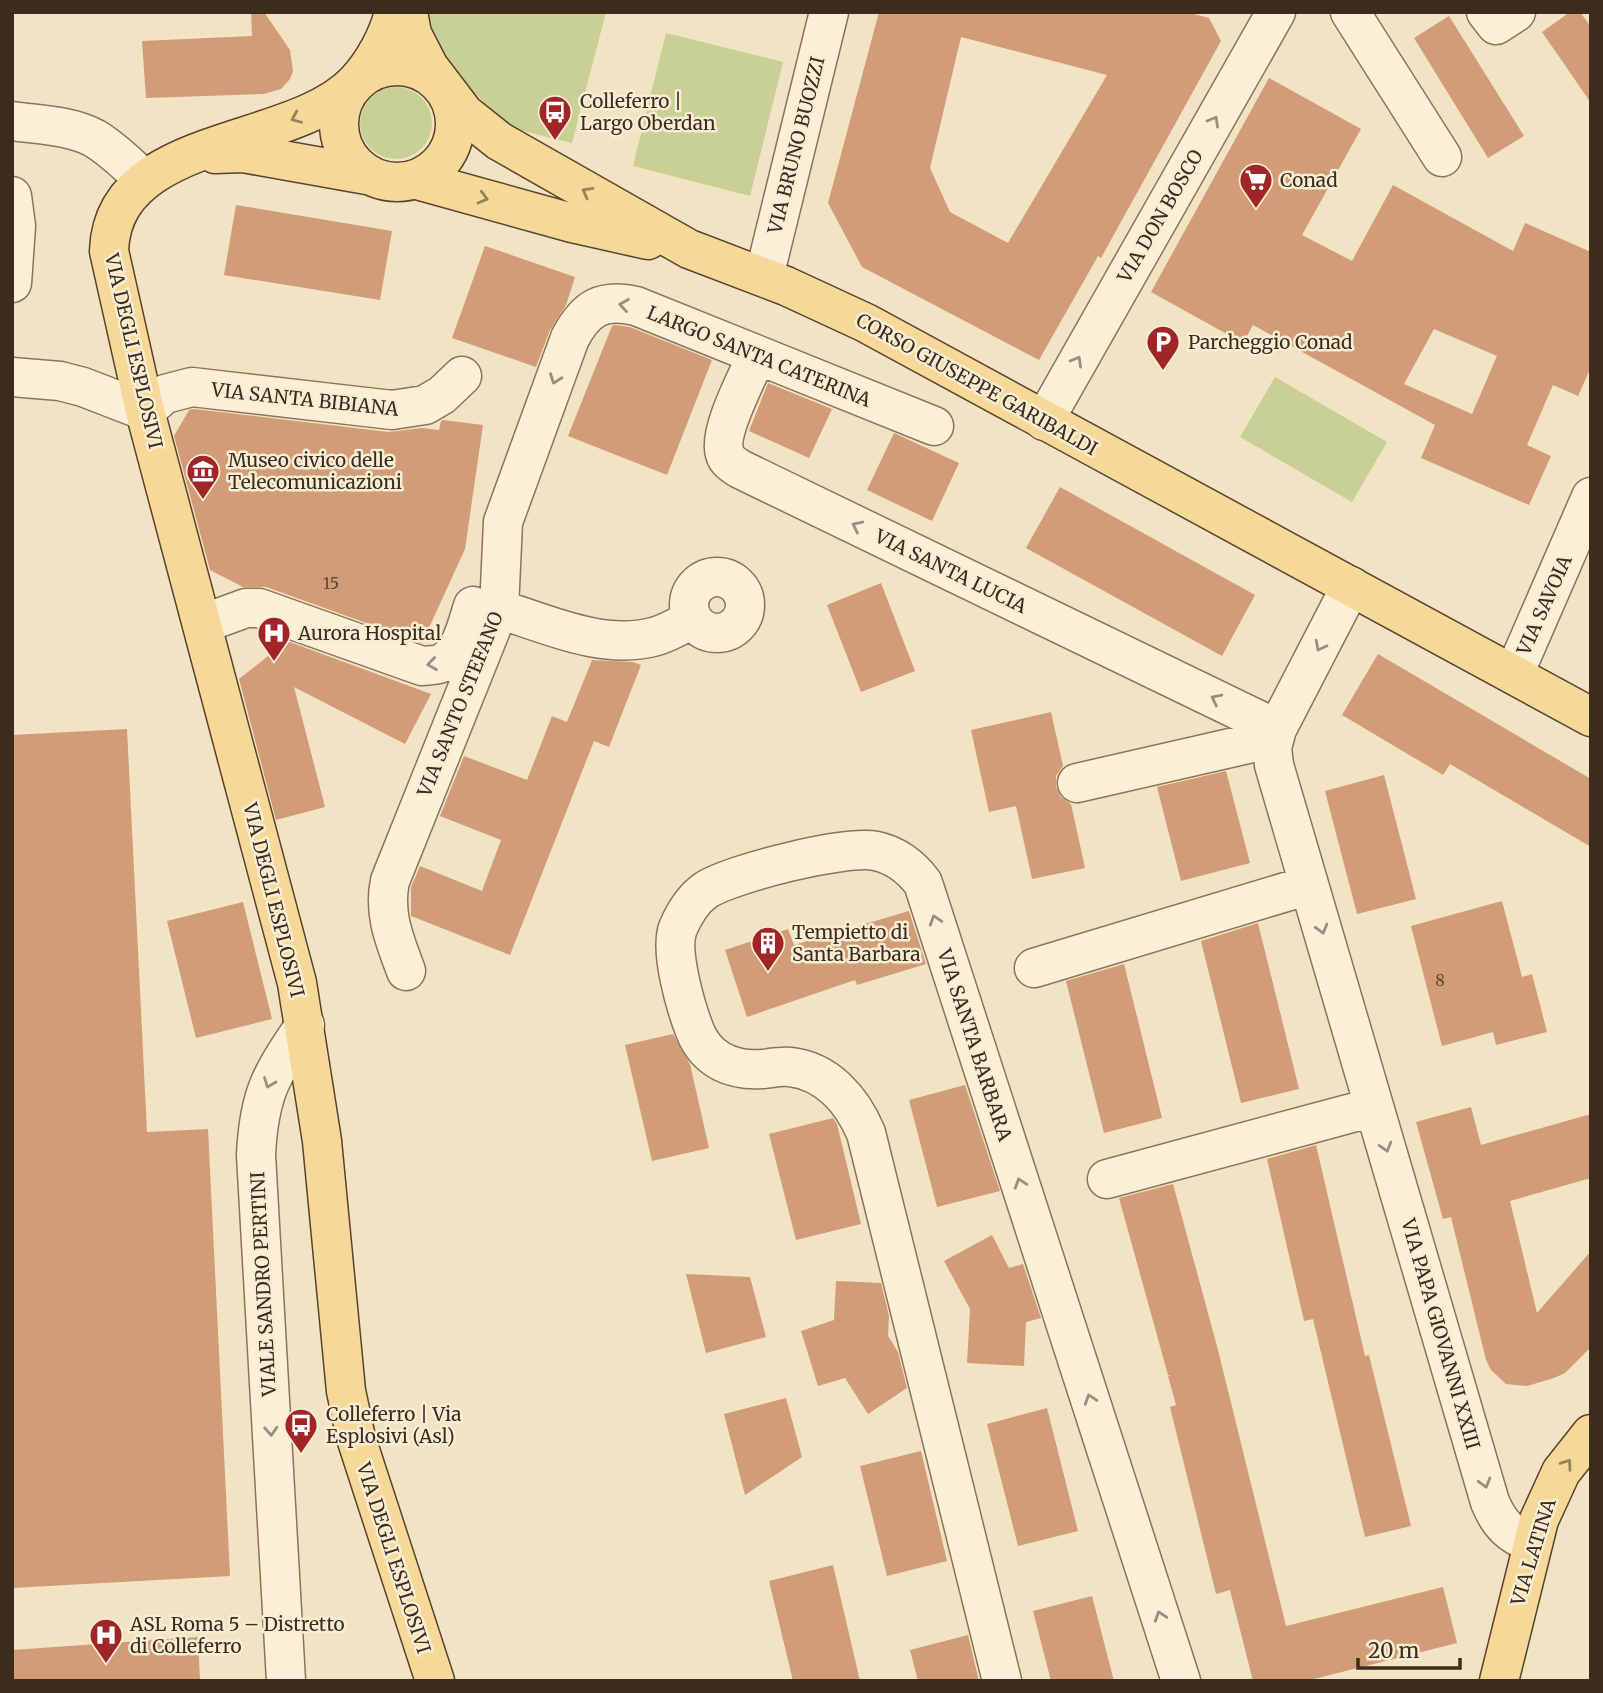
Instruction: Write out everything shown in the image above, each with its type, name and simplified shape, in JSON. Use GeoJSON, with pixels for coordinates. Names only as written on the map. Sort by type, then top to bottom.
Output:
{"type":"FeatureCollection","features":[{"type":"Feature","properties":{"kind":"main road"},"geometry":{"type":"LineString","coordinates":[[394,12],[380,46],[344,98],[339,115],[339,132],[349,156],[367,175],[392,182],[417,180],[572,223],[689,249]]}},
{"type":"Feature","properties":{"kind":"main road","name":"CORSO GIUSEPPE GARIBALDI"},"geometry":{"type":"LineString","coordinates":[[408,12],[412,34],[420,53],[446,91],[476,125],[499,141],[689,249],[764,277],[866,323],[1591,718]]}},
{"type":"Feature","properties":{"kind":"main road"},"geometry":{"type":"LineString","coordinates":[[355,83],[369,72],[385,66],[402,65],[419,69],[434,78],[446,91],[455,110],[453,142],[443,161],[417,180]]}},
{"type":"Feature","properties":{"kind":"main road","name":"VIA DEGLI ESPLOSIVI"},"geometry":{"type":"LineString","coordinates":[[355,83],[330,101],[299,117],[188,155],[145,180],[117,216],[110,237],[109,251],[145,411],[292,960],[326,1177],[348,1403],[369,1483],[435,1681]]}},
{"type":"Feature","properties":{"kind":"main road","name":"VIA DEGLI ESPLOSIVI"},"geometry":{"type":"LineString","coordinates":[[188,155],[243,153],[367,175]]}},
{"type":"Feature","properties":{"kind":"main road","name":"VIA LATINA"},"geometry":{"type":"LineString","coordinates":[[1499,1681],[1532,1543],[1556,1481],[1591,1434]]}},
{"type":"Feature","properties":{"kind":"street","name":"VIA BRUNO BUOZZI"},"geometry":{"type":"LineString","coordinates":[[764,277],[829,12]]}},
{"type":"Feature","properties":{"kind":"street","name":"VIA DON BOSCO"},"geometry":{"type":"LineString","coordinates":[[1044,421],[1276,12]]}},
{"type":"Feature","properties":{"kind":"street"},"geometry":{"type":"LineString","coordinates":[[1350,12],[1442,157]]}},
{"type":"Feature","properties":{"kind":"street"},"geometry":{"type":"LineString","coordinates":[[1486,12],[1496,24],[1516,12]]}},
{"type":"Feature","properties":{"kind":"street"},"geometry":{"type":"LineString","coordinates":[[12,121],[59,127],[93,138],[120,157],[145,180]]}},
{"type":"Feature","properties":{"kind":"street"},"geometry":{"type":"LineString","coordinates":[[12,196],[16,226],[12,283]]}},
{"type":"Feature","properties":{"kind":"street","name":"LARGO SANTA CATERINA"},"geometry":{"type":"LineString","coordinates":[[583,317],[601,305],[621,303],[934,426]]}},
{"type":"Feature","properties":{"kind":"street","name":"VIA SANTO STEFANO"},"geometry":{"type":"LineString","coordinates":[[406,971],[390,927],[387,904],[390,881],[499,609],[503,522],[570,338],[583,317]]}},
{"type":"Feature","properties":{"kind":"street","name":"VIA SANTA LUCIA"},"geometry":{"type":"LineString","coordinates":[[757,355],[727,430],[724,445],[725,455],[730,463],[1276,734]]}},
{"type":"Feature","properties":{"kind":"street","name":"VIA SANTA BIBIANA"},"geometry":{"type":"LineString","coordinates":[[145,411],[165,394],[192,387],[370,409],[406,409],[425,405],[462,376]]}},
{"type":"Feature","properties":{"kind":"street"},"geometry":{"type":"LineString","coordinates":[[12,377],[60,381],[145,411]]}},
{"type":"Feature","properties":{"kind":"street","name":"VIA SAVOIA"},"geometry":{"type":"LineString","coordinates":[[1514,674],[1591,497]]}},
{"type":"Feature","properties":{"kind":"street"},"geometry":{"type":"LineString","coordinates":[[202,624],[246,608],[259,608],[422,666],[444,662],[463,636],[503,522]]}},
{"type":"Feature","properties":{"kind":"street"},"geometry":{"type":"LineString","coordinates":[[1077,783],[1276,734],[1351,586]]}},
{"type":"Feature","properties":{"kind":"street"},"geometry":{"type":"LineString","coordinates":[[499,609],[582,635],[630,640],[656,637],[692,619]]}},
{"type":"Feature","properties":{"kind":"street","name":"VIA PAPA GIOVANNI XXIII"},"geometry":{"type":"LineString","coordinates":[[1276,734],[1272,748],[1274,765],[1494,1511],[1502,1526],[1532,1543]]}},
{"type":"Feature","properties":{"kind":"street","name":"VIA SANTA BARBARA"},"geometry":{"type":"LineString","coordinates":[[1002,1681],[866,1133],[860,1119],[842,1093],[810,1072],[786,1066],[738,1069],[718,1061],[695,1032],[675,959],[677,930],[692,904],[706,890],[743,876],[840,850],[874,851],[904,863],[923,883],[1181,1681]]}},
{"type":"Feature","properties":{"kind":"street"},"geometry":{"type":"LineString","coordinates":[[1034,968],[1309,886]]}},
{"type":"Feature","properties":{"kind":"street","name":"VIALE SANDRO PERTINI"},"geometry":{"type":"LineString","coordinates":[[286,1681],[256,1155],[260,1109],[268,1082],[304,1025]]}},
{"type":"Feature","properties":{"kind":"street"},"geometry":{"type":"LineString","coordinates":[[1107,1179],[1374,1107]]}},
{"type":"Feature","properties":{"kind":"green space"},"geometry":{"type":"Polygon","coordinates":[[[428,12],[606,12],[572,143],[511,128],[469,88],[435,44],[428,12]]]}},
{"type":"Feature","properties":{"kind":"green space"},"geometry":{"type":"Polygon","coordinates":[[[666,33],[783,62],[750,196],[633,166],[666,33]]]}},
{"type":"Feature","properties":{"kind":"green space"},"geometry":{"type":"Polygon","coordinates":[[[403,87],[422,97],[430,109],[430,137],[422,149],[410,157],[389,159],[370,149],[362,137],[360,116],[370,97],[382,89],[403,87]]]}},
{"type":"Feature","properties":{"kind":"green space"},"geometry":{"type":"Polygon","coordinates":[[[1275,377],[1387,442],[1352,502],[1240,437],[1275,377]]]}},
{"type":"Feature","properties":{"kind":"building"},"geometry":{"type":"Polygon","coordinates":[[[251,12],[264,12],[290,50],[293,71],[281,89],[264,94],[146,98],[142,41],[252,36],[251,12]]]}},
{"type":"Feature","properties":{"kind":"building"},"geometry":{"type":"Polygon","coordinates":[[[879,12],[1186,12],[1209,18],[1221,41],[1101,258],[1098,256],[1039,360],[862,267],[828,203],[879,12]],[[961,37],[930,168],[950,212],[1008,243],[1107,75],[961,37]]]}},
{"type":"Feature","properties":{"kind":"building"},"geometry":{"type":"Polygon","coordinates":[[[1570,12],[1580,12],[1591,27],[1591,103],[1542,32],[1570,12]]]}},
{"type":"Feature","properties":{"kind":"building"},"geometry":{"type":"Polygon","coordinates":[[[1449,16],[1524,136],[1488,158],[1414,38],[1449,16]]]}},
{"type":"Feature","properties":{"kind":"building"},"geometry":{"type":"Polygon","coordinates":[[[1269,78],[1361,129],[1302,235],[1352,261],[1393,185],[1513,251],[1525,223],[1591,252],[1591,367],[1578,396],[1553,385],[1527,445],[1551,456],[1529,505],[1421,458],[1435,425],[1253,325],[1243,343],[1151,292],[1269,78]],[[1434,329],[1404,384],[1472,414],[1497,356],[1434,329]]]}},
{"type":"Feature","properties":{"kind":"building"},"geometry":{"type":"Polygon","coordinates":[[[236,205],[392,231],[380,300],[224,275],[236,205]]]}},
{"type":"Feature","properties":{"kind":"building"},"geometry":{"type":"Polygon","coordinates":[[[485,246],[575,277],[566,305],[550,330],[536,367],[452,338],[485,246]]]}},
{"type":"Feature","properties":{"kind":"building"},"geometry":{"type":"Polygon","coordinates":[[[612,326],[630,327],[712,360],[667,475],[568,436],[612,326]]]}},
{"type":"Feature","properties":{"kind":"building"},"geometry":{"type":"Polygon","coordinates":[[[768,383],[832,409],[809,458],[749,431],[768,383]]]}},
{"type":"Feature","properties":{"kind":"building"},"geometry":{"type":"Polygon","coordinates":[[[189,410],[389,432],[422,428],[439,430],[443,420],[483,425],[465,549],[422,643],[266,587],[243,587],[210,570],[174,436],[189,410]]]}},
{"type":"Feature","properties":{"kind":"building"},"geometry":{"type":"Polygon","coordinates":[[[894,433],[959,463],[932,521],[867,490],[894,433]]]}},
{"type":"Feature","properties":{"kind":"building"},"geometry":{"type":"Polygon","coordinates":[[[1060,487],[1255,595],[1222,656],[1026,548],[1060,487]]]}},
{"type":"Feature","properties":{"kind":"building"},"geometry":{"type":"Polygon","coordinates":[[[881,583],[915,671],[861,692],[827,605],[881,583]]]}},
{"type":"Feature","properties":{"kind":"building"},"geometry":{"type":"Polygon","coordinates":[[[287,641],[431,694],[405,744],[294,687],[325,807],[276,820],[239,679],[287,641]]]}},
{"type":"Feature","properties":{"kind":"building"},"geometry":{"type":"Polygon","coordinates":[[[1378,654],[1591,779],[1591,847],[1450,764],[1443,775],[1342,715],[1378,654]]]}},
{"type":"Feature","properties":{"kind":"building"},"geometry":{"type":"Polygon","coordinates":[[[592,660],[633,662],[641,665],[609,747],[594,741],[510,955],[411,916],[411,887],[420,866],[482,891],[501,840],[440,816],[464,756],[527,780],[552,716],[567,722],[592,660]]]}},
{"type":"Feature","properties":{"kind":"building"},"geometry":{"type":"Polygon","coordinates":[[[1051,712],[1063,766],[1056,776],[1056,787],[1061,797],[1071,804],[1085,868],[1032,879],[1016,806],[989,812],[971,730],[1051,712]]]}},
{"type":"Feature","properties":{"kind":"building"},"geometry":{"type":"Polygon","coordinates":[[[127,729],[147,1132],[208,1129],[230,1576],[12,1588],[12,735],[127,729]]]}},
{"type":"Feature","properties":{"kind":"building"},"geometry":{"type":"Polygon","coordinates":[[[1226,771],[1250,863],[1181,881],[1157,787],[1226,771]]]}},
{"type":"Feature","properties":{"kind":"building"},"geometry":{"type":"Polygon","coordinates":[[[1384,775],[1416,899],[1357,914],[1325,791],[1384,775]]]}},
{"type":"Feature","properties":{"kind":"building"},"geometry":{"type":"Polygon","coordinates":[[[1502,901],[1522,977],[1532,974],[1547,1032],[1496,1045],[1493,1032],[1442,1046],[1411,926],[1502,901]]]}},
{"type":"Feature","properties":{"kind":"building"},"geometry":{"type":"Polygon","coordinates":[[[243,902],[272,1019],[196,1038],[167,921],[243,902]]]}},
{"type":"Feature","properties":{"kind":"building"},"geometry":{"type":"Polygon","coordinates":[[[909,911],[926,964],[857,985],[855,980],[747,1017],[725,950],[788,929],[794,945],[909,911]]]}},
{"type":"Feature","properties":{"kind":"building"},"geometry":{"type":"Polygon","coordinates":[[[1258,923],[1299,1089],[1241,1103],[1201,941],[1258,923]]]}},
{"type":"Feature","properties":{"kind":"building"},"geometry":{"type":"Polygon","coordinates":[[[1124,964],[1162,1118],[1104,1133],[1066,981],[1124,964]]]}},
{"type":"Feature","properties":{"kind":"building"},"geometry":{"type":"Polygon","coordinates":[[[673,1034],[690,1064],[709,1148],[652,1161],[625,1045],[673,1034]]]}},
{"type":"Feature","properties":{"kind":"building"},"geometry":{"type":"Polygon","coordinates":[[[965,1085],[1000,1191],[937,1207],[909,1100],[965,1085]]]}},
{"type":"Feature","properties":{"kind":"building"},"geometry":{"type":"Polygon","coordinates":[[[1471,1107],[1481,1145],[1591,1114],[1591,1178],[1510,1201],[1537,1313],[1591,1251],[1591,1347],[1565,1373],[1527,1386],[1506,1384],[1491,1370],[1486,1360],[1451,1217],[1443,1219],[1416,1122],[1471,1107]]]}},
{"type":"Feature","properties":{"kind":"building"},"geometry":{"type":"Polygon","coordinates":[[[833,1118],[837,1124],[861,1224],[796,1240],[769,1134],[833,1118]]]}},
{"type":"Feature","properties":{"kind":"building"},"geometry":{"type":"Polygon","coordinates":[[[1316,1145],[1365,1356],[1369,1355],[1411,1526],[1365,1537],[1313,1319],[1304,1321],[1267,1159],[1316,1145]]]}},
{"type":"Feature","properties":{"kind":"building"},"geometry":{"type":"Polygon","coordinates":[[[1173,1184],[1218,1350],[1286,1626],[1443,1587],[1457,1643],[1306,1681],[1253,1681],[1230,1590],[1216,1594],[1170,1407],[1176,1405],[1168,1376],[1171,1375],[1168,1375],[1119,1198],[1173,1184]]]}},
{"type":"Feature","properties":{"kind":"building"},"geometry":{"type":"Polygon","coordinates":[[[992,1235],[1009,1268],[1023,1264],[1041,1318],[1026,1322],[1024,1366],[967,1363],[970,1309],[944,1261],[992,1235]]]}},
{"type":"Feature","properties":{"kind":"building"},"geometry":{"type":"Polygon","coordinates":[[[686,1274],[750,1277],[766,1337],[706,1353],[686,1274]]]}},
{"type":"Feature","properties":{"kind":"building"},"geometry":{"type":"Polygon","coordinates":[[[836,1281],[881,1283],[889,1316],[888,1336],[898,1352],[907,1388],[868,1414],[845,1378],[818,1386],[801,1331],[834,1320],[836,1281]]]}},
{"type":"Feature","properties":{"kind":"building"},"geometry":{"type":"Polygon","coordinates":[[[786,1398],[802,1457],[745,1495],[724,1414],[786,1398]]]}},
{"type":"Feature","properties":{"kind":"building"},"geometry":{"type":"Polygon","coordinates":[[[1047,1408],[1078,1531],[1018,1546],[987,1424],[1047,1408]]]}},
{"type":"Feature","properties":{"kind":"building"},"geometry":{"type":"Polygon","coordinates":[[[921,1451],[947,1561],[887,1576],[860,1466],[921,1451]]]}},
{"type":"Feature","properties":{"kind":"building"},"geometry":{"type":"Polygon","coordinates":[[[833,1565],[860,1681],[793,1681],[769,1581],[833,1565]]]}},
{"type":"Feature","properties":{"kind":"building"},"geometry":{"type":"Polygon","coordinates":[[[1092,1596],[1114,1681],[1051,1681],[1033,1611],[1092,1596]]]}},
{"type":"Feature","properties":{"kind":"building"},"geometry":{"type":"Polygon","coordinates":[[[968,1635],[979,1681],[918,1681],[910,1650],[968,1635]]]}},
{"type":"Feature","properties":{"kind":"building","name":"ASL Roma 5 – Distretto di Colleferro"},"geometry":{"type":"Polygon","coordinates":[[[198,1637],[200,1681],[12,1681],[12,1650],[198,1637]]]}},
{"type":"Feature","properties":{"kind":"place","name":"Colleferro | Largo Oberdan"},"geometry":{"type":"Point","coordinates":[555,142]}},
{"type":"Feature","properties":{"kind":"place","name":"Conad"},"geometry":{"type":"Point","coordinates":[1256,210]}},
{"type":"Feature","properties":{"kind":"place","name":"Parcheggio Conad"},"geometry":{"type":"Point","coordinates":[1163,372]}},
{"type":"Feature","properties":{"kind":"place","name":"Museo civico delle Telecomunicazioni"},"geometry":{"type":"Point","coordinates":[203,501]}},
{"type":"Feature","properties":{"kind":"place","name":"Aurora Hospital"},"geometry":{"type":"Point","coordinates":[274,663]}},
{"type":"Feature","properties":{"kind":"place","name":"Tempietto di Santa Barbara"},"geometry":{"type":"Point","coordinates":[768,973]}},
{"type":"Feature","properties":{"kind":"place","name":"Colleferro | Via Esplosivi (Asl)"},"geometry":{"type":"Point","coordinates":[301,1455]}},
{"type":"Feature","properties":{"kind":"place","name":"ASL Roma 5 – Distretto di Colleferro"},"geometry":{"type":"Point","coordinates":[106,1665]}}]}
